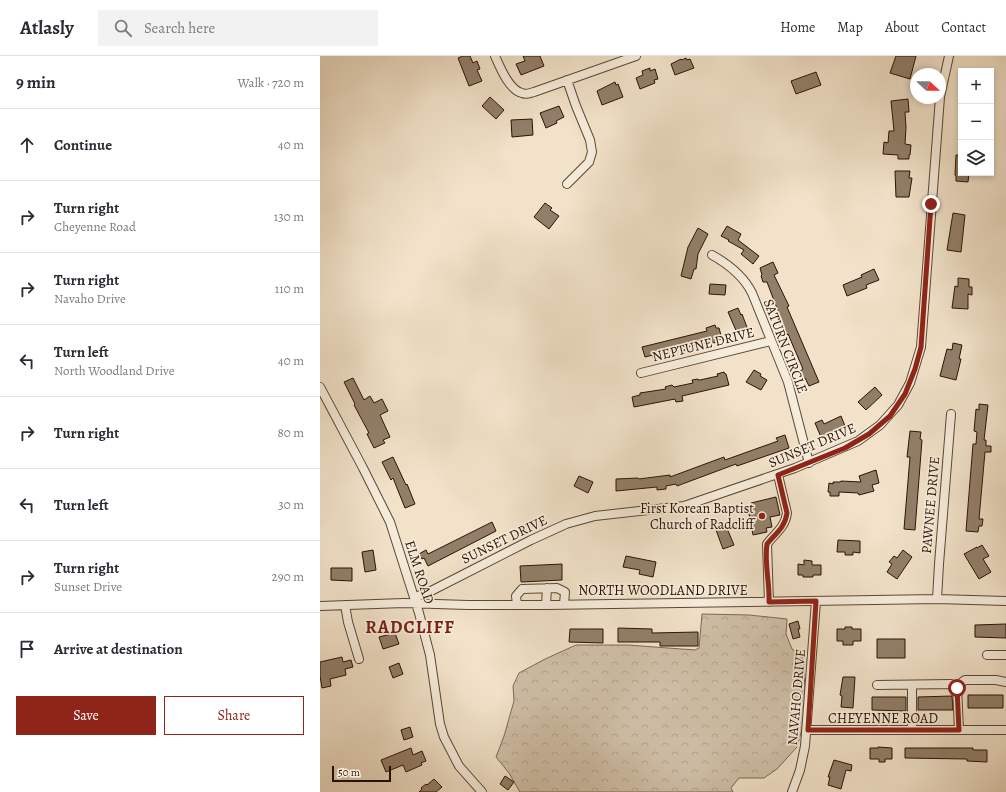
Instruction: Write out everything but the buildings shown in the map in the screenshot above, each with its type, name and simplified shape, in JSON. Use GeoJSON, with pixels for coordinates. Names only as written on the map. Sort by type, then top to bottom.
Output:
{"type":"FeatureCollection","features":[{"type":"Feature","properties":{"kind":"street"},"geometry":{"type":"LineString","coordinates":[[495,56],[509,82],[516,90],[523,94],[534,92],[636,56]]}},
{"type":"Feature","properties":{"kind":"street","name":"SUNSET DRIVE"},"geometry":{"type":"LineString","coordinates":[[416,600],[531,540],[566,524],[595,516],[684,506],[778,475],[809,463],[858,441],[880,426],[898,405],[905,394],[915,369],[921,347],[940,97],[948,56]]}},
{"type":"Feature","properties":{"kind":"street"},"geometry":{"type":"LineString","coordinates":[[567,184],[589,162],[592,152],[590,140],[581,120],[568,80]]}},
{"type":"Feature","properties":{"kind":"street","name":"SATURN CIRCLE"},"geometry":{"type":"LineString","coordinates":[[712,255],[735,272],[749,287],[788,382],[809,463]]}},
{"type":"Feature","properties":{"kind":"street","name":"NEPTUNE DRIVE"},"geometry":{"type":"LineString","coordinates":[[641,373],[771,341]]}},
{"type":"Feature","properties":{"kind":"street","name":"ELM ROAD"},"geometry":{"type":"LineString","coordinates":[[320,387],[390,522],[416,600],[430,655],[440,724],[444,737],[459,766],[482,792]]}},
{"type":"Feature","properties":{"kind":"street","name":"PAWNEE DRIVE"},"geometry":{"type":"LineString","coordinates":[[937,599],[950,414]]}},
{"type":"Feature","properties":{"kind":"street"},"geometry":{"type":"LineString","coordinates":[[769,602],[767,544],[781,529],[787,513],[778,475]]}},
{"type":"Feature","properties":{"kind":"street"},"geometry":{"type":"LineString","coordinates":[[546,605],[547,588]]}},
{"type":"Feature","properties":{"kind":"street"},"geometry":{"type":"LineString","coordinates":[[517,604],[516,596],[522,589],[557,588],[564,592],[564,604]]}},
{"type":"Feature","properties":{"kind":"street","name":"NORTH WOODLAND DRIVE"},"geometry":{"type":"LineString","coordinates":[[320,606],[404,603],[416,600],[546,605],[937,599],[1006,601]]}},
{"type":"Feature","properties":{"kind":"street","name":"NAVAHO DRIVE"},"geometry":{"type":"LineString","coordinates":[[792,792],[803,758],[808,730],[816,601]]}},
{"type":"Feature","properties":{"kind":"street"},"geometry":{"type":"LineString","coordinates":[[345,605],[348,622],[359,659]]}},
{"type":"Feature","properties":{"kind":"street"},"geometry":{"type":"LineString","coordinates":[[987,655],[1006,655]]}},
{"type":"Feature","properties":{"kind":"street"},"geometry":{"type":"LineString","coordinates":[[956,687],[965,680],[996,680],[1006,682]]}},
{"type":"Feature","properties":{"kind":"street"},"geometry":{"type":"LineString","coordinates":[[877,685],[951,684],[956,687]]}},
{"type":"Feature","properties":{"kind":"street"},"geometry":{"type":"LineString","coordinates":[[912,685],[912,730]]}},
{"type":"Feature","properties":{"kind":"street"},"geometry":{"type":"LineString","coordinates":[[956,687],[959,730]]}},
{"type":"Feature","properties":{"kind":"street","name":"CHEYENNE ROAD"},"geometry":{"type":"LineString","coordinates":[[808,730],[1006,730]]}},
{"type":"Feature","properties":{"kind":"green space"},"geometry":{"type":"Polygon","coordinates":[[[702,614],[749,615],[787,619],[786,634],[792,649],[802,656],[804,665],[805,693],[803,726],[797,747],[777,769],[764,778],[739,778],[731,788],[733,792],[520,792],[509,773],[496,757],[514,701],[513,686],[519,673],[576,645],[628,645],[695,650],[699,648],[702,614]]]}},
{"type":"Feature","properties":{"kind":"place","name":"First Korean Baptist Church of Radcliff"},"geometry":{"type":"Point","coordinates":[762,516]}},
{"type":"Feature","properties":{"kind":"district","name":"RADCLIFF"},"geometry":{"type":"Point","coordinates":[410,627]}},
{"type":"Feature","properties":{"kind":"route"},"geometry":{"type":"LineString","coordinates":[[931,204],[921,347],[910,383],[905,394],[890,416],[869,434],[845,448],[778,475],[787,513],[781,529],[767,544],[767,576],[769,602],[816,601],[808,730],[959,730],[957,688]]}}]}
